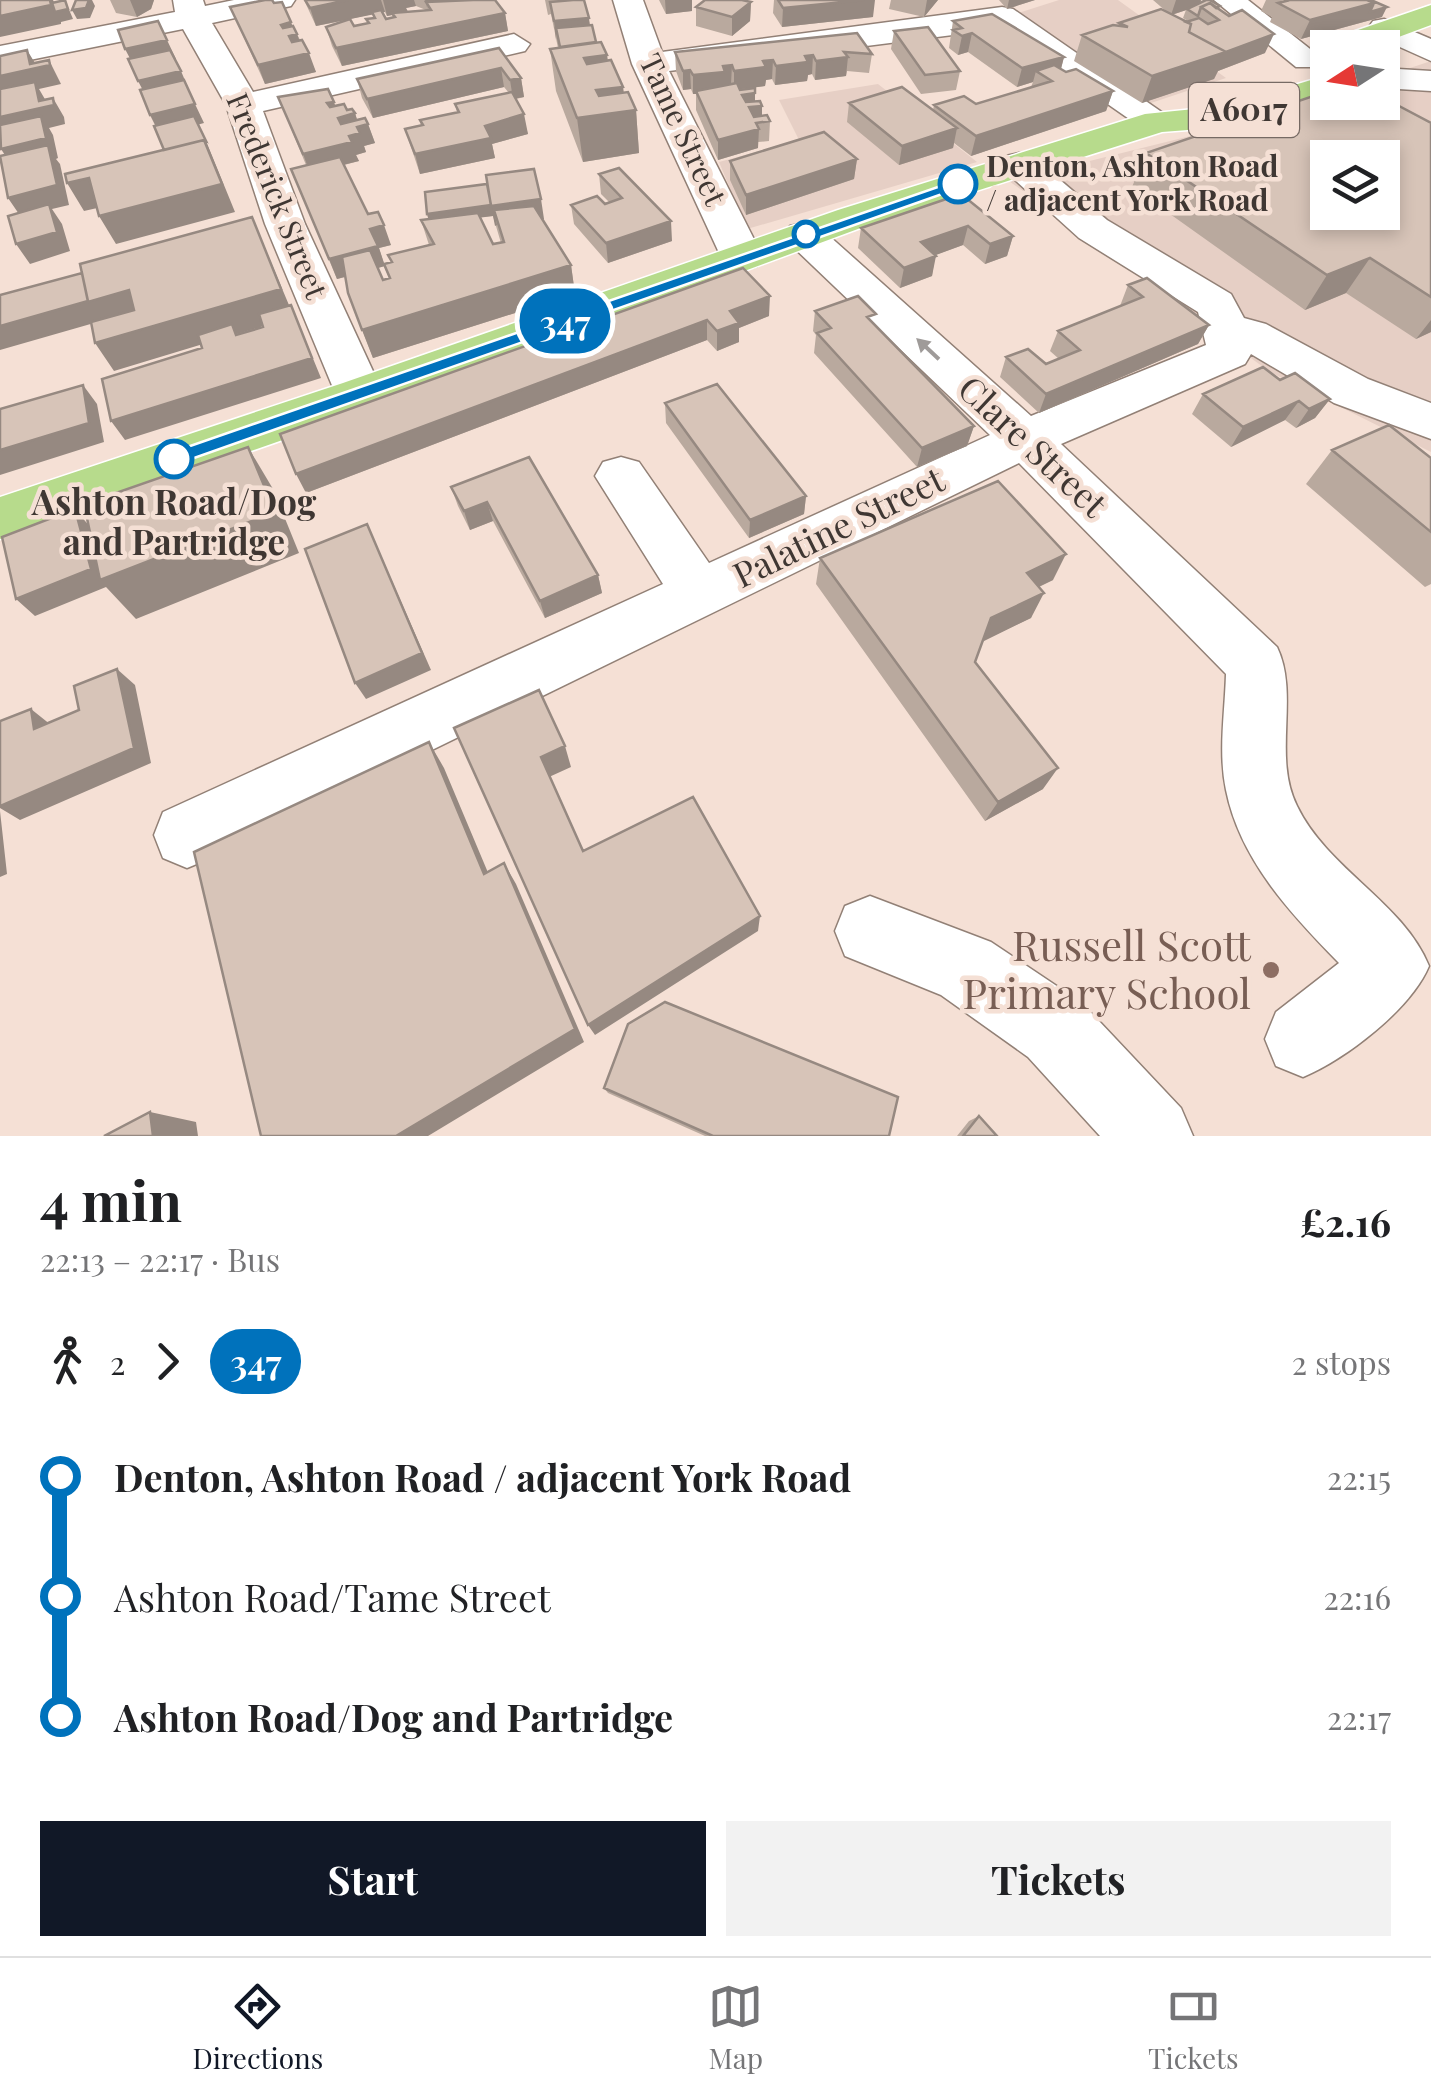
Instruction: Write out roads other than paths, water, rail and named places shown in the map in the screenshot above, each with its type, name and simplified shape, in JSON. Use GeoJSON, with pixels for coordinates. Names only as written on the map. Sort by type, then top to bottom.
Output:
{"type":"FeatureCollection","features":[{"type":"Feature","properties":{"kind":"highway"},"geometry":{"type":"LineString","coordinates":[[1400,62],[1431,52]]}},
{"type":"Feature","properties":{"kind":"highway","name":"A6017"},"geometry":{"type":"LineString","coordinates":[[0,518],[360,395],[804,235],[1020,164],[1158,122],[1228,116],[1310,70]]}},
{"type":"Feature","properties":{"kind":"street"},"geometry":{"type":"LineString","coordinates":[[0,56],[190,8],[280,0]]}},
{"type":"Feature","properties":{"kind":"street","name":"Tame Street"},"geometry":{"type":"LineString","coordinates":[[628,0],[648,64],[742,257]]}},
{"type":"Feature","properties":{"kind":"street"},"geometry":{"type":"LineString","coordinates":[[1228,0],[1310,52]]}},
{"type":"Feature","properties":{"kind":"street","name":"Frederick Street"},"geometry":{"type":"LineString","coordinates":[[190,8],[243,105],[266,229],[360,395]]}},
{"type":"Feature","properties":{"kind":"street"},"geometry":{"type":"LineString","coordinates":[[648,64],[995,10],[1158,122]]}},
{"type":"Feature","properties":{"kind":"street"},"geometry":{"type":"LineString","coordinates":[[1414,24],[1431,52]]}},
{"type":"Feature","properties":{"kind":"street"},"geometry":{"type":"LineString","coordinates":[[243,105],[514,44]]}},
{"type":"Feature","properties":{"kind":"street"},"geometry":{"type":"LineString","coordinates":[[1400,79],[1431,81]]}},
{"type":"Feature","properties":{"kind":"street"},"geometry":{"type":"LineString","coordinates":[[1020,164],[1093,229],[1216,304],[1228,329],[1250,334],[1351,392],[1431,422]]}},
{"type":"Feature","properties":{"kind":"street","name":"Clare Street"},"geometry":{"type":"LineString","coordinates":[[804,235],[1025,439],[1256,665],[1258,792],[1276,834],[1317,888],[1393,966],[1303,1038]]}},
{"type":"Feature","properties":{"kind":"street","name":"Palatine Street"},"geometry":{"type":"LineString","coordinates":[[187,835],[1025,439],[1228,353],[1228,329]]}},
{"type":"Feature","properties":{"kind":"street"},"geometry":{"type":"LineString","coordinates":[[621,476],[700,594]]}},
{"type":"Feature","properties":{"kind":"street"},"geometry":{"type":"LineString","coordinates":[[870,930],[964,968],[1055,1030],[1153,1136]]}},
{"type":"Feature","properties":{"kind":"place","name":"Denton, Ashton Road / adjacent York Road"},"geometry":{"type":"Point","coordinates":[958,184]}},
{"type":"Feature","properties":{"kind":"place","name":"Ashton Road/Dog and Partridge"},"geometry":{"type":"Point","coordinates":[174,459]}},
{"type":"Feature","properties":{"kind":"place","name":"Russell Scott Primary School"},"geometry":{"type":"Point","coordinates":[1271,970]}}]}
